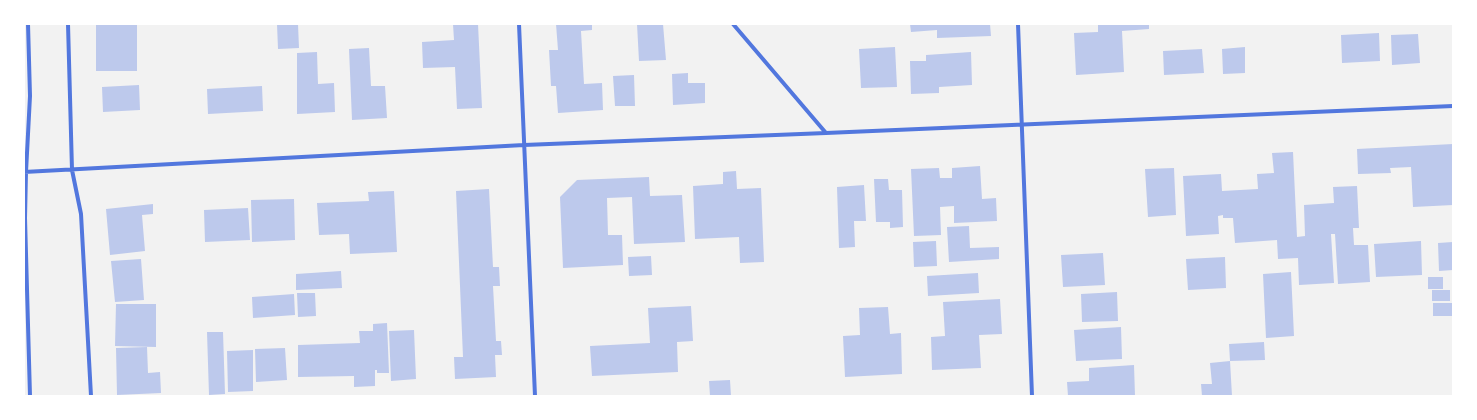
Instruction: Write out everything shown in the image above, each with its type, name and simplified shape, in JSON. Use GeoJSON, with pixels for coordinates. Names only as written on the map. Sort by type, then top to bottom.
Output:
{"type":"FeatureCollection","features":[{"type":"Feature","properties":{"kind":"street"},"geometry":{"type":"LineString","coordinates":[[28,24],[30,96],[25,172],[30,396]]}},
{"type":"Feature","properties":{"kind":"street"},"geometry":{"type":"LineString","coordinates":[[68,24],[72,170],[81,214],[91,396]]}},
{"type":"Feature","properties":{"kind":"street"},"geometry":{"type":"LineString","coordinates":[[519,24],[535,396]]}},
{"type":"Feature","properties":{"kind":"street"},"geometry":{"type":"LineString","coordinates":[[733,24],[826,133]]}},
{"type":"Feature","properties":{"kind":"street"},"geometry":{"type":"LineString","coordinates":[[1018,24],[1032,396]]}},
{"type":"Feature","properties":{"kind":"street"},"geometry":{"type":"LineString","coordinates":[[25,172],[524,144],[1022,125],[1453,106]]}},
{"type":"Feature","properties":{"kind":"building"},"geometry":{"type":"Polygon","coordinates":[[[96,24],[137,24],[137,71],[96,71],[96,24]]]}},
{"type":"Feature","properties":{"kind":"building"},"geometry":{"type":"Polygon","coordinates":[[[277,24],[298,24],[299,48],[278,49],[277,24]]]}},
{"type":"Feature","properties":{"kind":"building"},"geometry":{"type":"Polygon","coordinates":[[[453,24],[478,24],[482,108],[457,109],[455,67],[423,68],[422,42],[454,40],[453,24]]]}},
{"type":"Feature","properties":{"kind":"building"},"geometry":{"type":"Polygon","coordinates":[[[556,24],[592,24],[592,30],[581,31],[584,84],[602,83],[603,110],[558,113],[556,86],[551,86],[549,50],[558,50],[556,24]]]}},
{"type":"Feature","properties":{"kind":"building"},"geometry":{"type":"Polygon","coordinates":[[[637,24],[663,24],[666,60],[639,61],[637,24]]]}},
{"type":"Feature","properties":{"kind":"building"},"geometry":{"type":"Polygon","coordinates":[[[910,24],[990,24],[991,36],[937,38],[937,30],[911,32],[910,24]]]}},
{"type":"Feature","properties":{"kind":"building"},"geometry":{"type":"Polygon","coordinates":[[[1098,24],[1149,24],[1149,29],[1122,31],[1124,72],[1076,75],[1074,33],[1098,32],[1098,24]]]}},
{"type":"Feature","properties":{"kind":"building"},"geometry":{"type":"Polygon","coordinates":[[[1379,33],[1380,61],[1342,63],[1341,35],[1379,33]]]}},
{"type":"Feature","properties":{"kind":"building"},"geometry":{"type":"Polygon","coordinates":[[[1418,34],[1420,63],[1392,65],[1391,35],[1418,34]]]}},
{"type":"Feature","properties":{"kind":"building"},"geometry":{"type":"Polygon","coordinates":[[[895,47],[897,87],[861,88],[859,49],[895,47]]]}},
{"type":"Feature","properties":{"kind":"building"},"geometry":{"type":"Polygon","coordinates":[[[1245,47],[1245,73],[1223,74],[1222,49],[1245,47]]]}},
{"type":"Feature","properties":{"kind":"building"},"geometry":{"type":"Polygon","coordinates":[[[369,48],[371,86],[385,86],[387,118],[352,120],[349,49],[369,48]]]}},
{"type":"Feature","properties":{"kind":"building"},"geometry":{"type":"Polygon","coordinates":[[[1202,49],[1204,73],[1164,75],[1163,51],[1202,49]]]}},
{"type":"Feature","properties":{"kind":"building"},"geometry":{"type":"Polygon","coordinates":[[[317,52],[318,84],[334,83],[335,112],[297,114],[297,53],[317,52]]]}},
{"type":"Feature","properties":{"kind":"building"},"geometry":{"type":"Polygon","coordinates":[[[971,52],[972,85],[939,87],[939,93],[911,94],[910,61],[926,61],[926,55],[971,52]]]}},
{"type":"Feature","properties":{"kind":"building"},"geometry":{"type":"Polygon","coordinates":[[[688,73],[688,83],[705,83],[705,103],[673,105],[672,74],[688,73]]]}},
{"type":"Feature","properties":{"kind":"building"},"geometry":{"type":"Polygon","coordinates":[[[634,75],[635,106],[615,106],[613,76],[634,75]]]}},
{"type":"Feature","properties":{"kind":"building"},"geometry":{"type":"Polygon","coordinates":[[[139,85],[140,110],[103,112],[102,87],[139,85]]]}},
{"type":"Feature","properties":{"kind":"building"},"geometry":{"type":"Polygon","coordinates":[[[262,86],[263,111],[208,114],[207,89],[262,86]]]}},
{"type":"Feature","properties":{"kind":"building"},"geometry":{"type":"Polygon","coordinates":[[[1453,144],[1453,205],[1413,207],[1411,167],[1390,168],[1391,173],[1358,174],[1357,149],[1453,144]]]}},
{"type":"Feature","properties":{"kind":"building"},"geometry":{"type":"Polygon","coordinates":[[[1293,152],[1297,237],[1305,236],[1304,205],[1334,203],[1333,187],[1357,186],[1359,228],[1353,228],[1354,245],[1368,245],[1370,282],[1338,284],[1335,234],[1331,234],[1334,283],[1299,285],[1298,258],[1278,259],[1277,240],[1235,243],[1233,218],[1223,218],[1223,215],[1218,216],[1219,234],[1186,236],[1183,176],[1221,174],[1222,191],[1258,189],[1257,174],[1274,173],[1272,153],[1293,152]]]}},
{"type":"Feature","properties":{"kind":"building"},"geometry":{"type":"Polygon","coordinates":[[[980,166],[982,199],[996,198],[997,221],[954,223],[954,206],[940,207],[941,235],[914,236],[911,169],[939,168],[940,178],[952,178],[952,168],[980,166]]]}},
{"type":"Feature","properties":{"kind":"building"},"geometry":{"type":"Polygon","coordinates":[[[1174,168],[1176,215],[1148,217],[1145,169],[1174,168]]]}},
{"type":"Feature","properties":{"kind":"building"},"geometry":{"type":"Polygon","coordinates":[[[736,171],[737,189],[761,188],[764,262],[740,263],[739,237],[695,239],[693,186],[723,184],[723,172],[736,171]]]}},
{"type":"Feature","properties":{"kind":"building"},"geometry":{"type":"Polygon","coordinates":[[[649,177],[650,196],[682,195],[685,242],[634,244],[632,197],[607,198],[608,235],[622,235],[623,265],[563,268],[560,197],[577,180],[649,177]]]}},
{"type":"Feature","properties":{"kind":"building"},"geometry":{"type":"Polygon","coordinates":[[[874,179],[888,179],[889,190],[902,190],[903,227],[890,228],[890,222],[876,222],[874,179]]]}},
{"type":"Feature","properties":{"kind":"building"},"geometry":{"type":"Polygon","coordinates":[[[864,185],[866,221],[854,221],[855,247],[839,248],[837,187],[864,185]]]}},
{"type":"Feature","properties":{"kind":"building"},"geometry":{"type":"Polygon","coordinates":[[[489,189],[493,267],[499,267],[500,286],[493,286],[496,341],[501,341],[502,355],[495,355],[496,377],[455,379],[454,357],[463,357],[456,191],[489,189]]]}},
{"type":"Feature","properties":{"kind":"building"},"geometry":{"type":"Polygon","coordinates":[[[394,191],[397,252],[350,254],[349,234],[319,235],[317,203],[369,201],[368,192],[394,191]]]}},
{"type":"Feature","properties":{"kind":"building"},"geometry":{"type":"Polygon","coordinates":[[[294,199],[295,240],[252,242],[251,200],[294,199]]]}},
{"type":"Feature","properties":{"kind":"building"},"geometry":{"type":"Polygon","coordinates":[[[153,204],[153,214],[142,215],[145,251],[110,255],[106,209],[153,204]]]}},
{"type":"Feature","properties":{"kind":"building"},"geometry":{"type":"Polygon","coordinates":[[[248,208],[250,240],[205,242],[204,210],[248,208]]]}},
{"type":"Feature","properties":{"kind":"building"},"geometry":{"type":"Polygon","coordinates":[[[969,226],[970,248],[999,247],[999,259],[949,262],[947,227],[969,226]]]}},
{"type":"Feature","properties":{"kind":"building"},"geometry":{"type":"Polygon","coordinates":[[[936,241],[937,266],[914,267],[913,242],[936,241]]]}},
{"type":"Feature","properties":{"kind":"building"},"geometry":{"type":"Polygon","coordinates":[[[1421,241],[1422,275],[1376,277],[1374,244],[1421,241]]]}},
{"type":"Feature","properties":{"kind":"building"},"geometry":{"type":"Polygon","coordinates":[[[1453,242],[1453,270],[1439,271],[1438,243],[1453,242]]]}},
{"type":"Feature","properties":{"kind":"building"},"geometry":{"type":"Polygon","coordinates":[[[1103,253],[1105,285],[1063,287],[1061,255],[1103,253]]]}},
{"type":"Feature","properties":{"kind":"building"},"geometry":{"type":"Polygon","coordinates":[[[651,256],[652,275],[629,276],[628,257],[651,256]]]}},
{"type":"Feature","properties":{"kind":"building"},"geometry":{"type":"Polygon","coordinates":[[[1225,257],[1226,288],[1188,290],[1186,259],[1225,257]]]}},
{"type":"Feature","properties":{"kind":"building"},"geometry":{"type":"Polygon","coordinates":[[[141,259],[144,300],[115,302],[111,261],[141,259]]]}},
{"type":"Feature","properties":{"kind":"building"},"geometry":{"type":"Polygon","coordinates":[[[341,271],[342,288],[296,290],[296,274],[341,271]]]}},
{"type":"Feature","properties":{"kind":"building"},"geometry":{"type":"Polygon","coordinates":[[[1291,272],[1294,336],[1266,338],[1263,274],[1291,272]]]}},
{"type":"Feature","properties":{"kind":"building"},"geometry":{"type":"Polygon","coordinates":[[[978,273],[979,293],[928,296],[927,276],[978,273]]]}},
{"type":"Feature","properties":{"kind":"building"},"geometry":{"type":"Polygon","coordinates":[[[1428,277],[1443,277],[1443,289],[1428,289],[1428,277]]]}},
{"type":"Feature","properties":{"kind":"building"},"geometry":{"type":"Polygon","coordinates":[[[1432,290],[1450,290],[1450,301],[1432,301],[1432,290]]]}},
{"type":"Feature","properties":{"kind":"building"},"geometry":{"type":"Polygon","coordinates":[[[1117,292],[1118,321],[1082,322],[1081,294],[1117,292]]]}},
{"type":"Feature","properties":{"kind":"building"},"geometry":{"type":"Polygon","coordinates":[[[297,293],[315,293],[316,316],[298,317],[297,293]]]}},
{"type":"Feature","properties":{"kind":"building"},"geometry":{"type":"Polygon","coordinates":[[[294,294],[295,315],[253,318],[252,297],[294,294]]]}},
{"type":"Feature","properties":{"kind":"building"},"geometry":{"type":"Polygon","coordinates":[[[1000,299],[1002,334],[979,335],[981,368],[932,370],[931,337],[945,336],[943,302],[1000,299]]]}},
{"type":"Feature","properties":{"kind":"building"},"geometry":{"type":"Polygon","coordinates":[[[1433,303],[1453,303],[1453,316],[1433,316],[1433,303]]]}},
{"type":"Feature","properties":{"kind":"building"},"geometry":{"type":"Polygon","coordinates":[[[116,304],[156,304],[156,347],[115,346],[116,304]]]}},
{"type":"Feature","properties":{"kind":"building"},"geometry":{"type":"Polygon","coordinates":[[[691,306],[693,341],[677,342],[678,372],[592,376],[590,346],[650,343],[648,308],[691,306]]]}},
{"type":"Feature","properties":{"kind":"building"},"geometry":{"type":"Polygon","coordinates":[[[888,307],[890,334],[901,333],[902,374],[845,377],[843,336],[860,335],[859,308],[888,307]]]}},
{"type":"Feature","properties":{"kind":"building"},"geometry":{"type":"Polygon","coordinates":[[[387,323],[389,373],[377,373],[377,370],[375,370],[375,386],[354,387],[354,376],[298,377],[298,345],[360,343],[359,331],[373,331],[373,324],[387,323]]]}},
{"type":"Feature","properties":{"kind":"building"},"geometry":{"type":"Polygon","coordinates":[[[1121,327],[1122,359],[1076,361],[1074,330],[1121,327]]]}},
{"type":"Feature","properties":{"kind":"building"},"geometry":{"type":"Polygon","coordinates":[[[414,330],[416,379],[391,381],[389,331],[414,330]]]}},
{"type":"Feature","properties":{"kind":"building"},"geometry":{"type":"Polygon","coordinates":[[[207,332],[223,332],[225,394],[209,395],[207,332]]]}},
{"type":"Feature","properties":{"kind":"building"},"geometry":{"type":"Polygon","coordinates":[[[1264,342],[1265,360],[1230,361],[1229,344],[1264,342]]]}},
{"type":"Feature","properties":{"kind":"building"},"geometry":{"type":"Polygon","coordinates":[[[147,347],[148,373],[160,372],[161,393],[117,395],[116,348],[147,347]]]}},
{"type":"Feature","properties":{"kind":"building"},"geometry":{"type":"Polygon","coordinates":[[[285,348],[287,380],[256,382],[255,349],[285,348]]]}},
{"type":"Feature","properties":{"kind":"building"},"geometry":{"type":"Polygon","coordinates":[[[253,350],[253,391],[228,392],[227,351],[253,350]]]}},
{"type":"Feature","properties":{"kind":"building"},"geometry":{"type":"Polygon","coordinates":[[[1230,361],[1232,396],[1202,396],[1201,384],[1212,384],[1210,363],[1230,361]]]}},
{"type":"Feature","properties":{"kind":"building"},"geometry":{"type":"Polygon","coordinates":[[[1134,365],[1135,396],[1068,396],[1067,382],[1089,381],[1089,368],[1134,365]]]}},
{"type":"Feature","properties":{"kind":"building"},"geometry":{"type":"Polygon","coordinates":[[[730,380],[731,396],[710,396],[709,381],[730,380]]]}}]}
